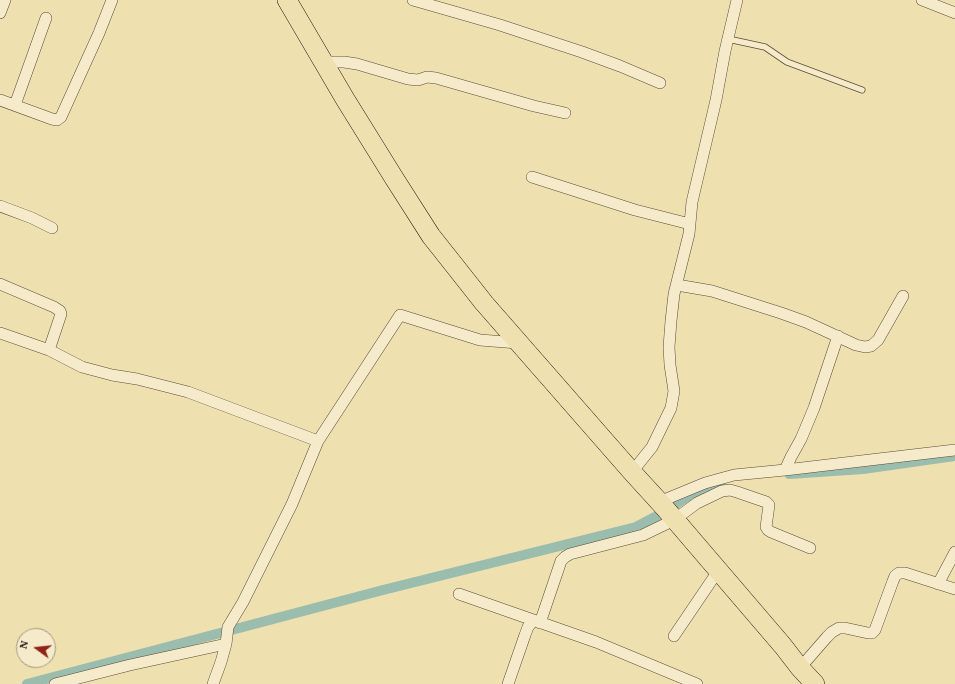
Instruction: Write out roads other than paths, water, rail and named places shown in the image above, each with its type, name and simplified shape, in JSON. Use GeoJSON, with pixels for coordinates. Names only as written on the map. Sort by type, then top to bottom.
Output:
{"type":"FeatureCollection","features":[{"type":"Feature","properties":{"kind":"highway"},"geometry":{"type":"LineString","coordinates":[[290,1],[345,99],[431,236],[518,343],[783,646],[800,676],[814,684]]}},
{"type":"Feature","properties":{"kind":"street"},"geometry":{"type":"LineString","coordinates":[[0,13],[5,0]]}},
{"type":"Feature","properties":{"kind":"street"},"geometry":{"type":"LineString","coordinates":[[0,100],[52,119],[57,120],[61,117],[99,33],[112,0]]}},
{"type":"Feature","properties":{"kind":"street"},"geometry":{"type":"LineString","coordinates":[[413,0],[500,25],[582,52],[660,83]]}},
{"type":"Feature","properties":{"kind":"street"},"geometry":{"type":"LineString","coordinates":[[632,472],[652,447],[671,408],[674,391],[670,365],[670,334],[674,294],[689,234],[692,202],[716,100],[737,0]]}},
{"type":"Feature","properties":{"kind":"street"},"geometry":{"type":"LineString","coordinates":[[922,0],[955,13]]}},
{"type":"Feature","properties":{"kind":"street"},"geometry":{"type":"LineString","coordinates":[[15,105],[46,18]]}},
{"type":"Feature","properties":{"kind":"street"},"geometry":{"type":"LineString","coordinates":[[324,62],[344,62],[357,64],[408,79],[418,80],[427,77],[436,78],[534,106],[565,113]]}},
{"type":"Feature","properties":{"kind":"street"},"geometry":{"type":"LineString","coordinates":[[532,176],[635,210],[690,224]]}},
{"type":"Feature","properties":{"kind":"street"},"geometry":{"type":"LineString","coordinates":[[0,206],[32,218],[52,228]]}},
{"type":"Feature","properties":{"kind":"street"},"geometry":{"type":"LineString","coordinates":[[0,284],[60,311],[61,314],[49,350]]}},
{"type":"Feature","properties":{"kind":"street"},"geometry":{"type":"LineString","coordinates":[[677,285],[712,290],[759,305],[806,322],[856,345],[865,347],[871,346],[878,340],[903,296]]}},
{"type":"Feature","properties":{"kind":"street"},"geometry":{"type":"LineString","coordinates":[[213,684],[221,662],[226,636],[292,504],[318,441],[400,315],[480,340],[518,343]]}},
{"type":"Feature","properties":{"kind":"street"},"geometry":{"type":"LineString","coordinates":[[0,333],[49,350],[82,367],[188,392],[318,441]]}},
{"type":"Feature","properties":{"kind":"street"},"geometry":{"type":"LineString","coordinates":[[785,470],[801,439],[814,408],[838,336]]}},
{"type":"Feature","properties":{"kind":"street"},"geometry":{"type":"LineString","coordinates":[[508,684],[528,627],[537,622],[565,557],[570,554],[643,535],[667,512],[705,483],[734,475],[955,450]]}},
{"type":"Feature","properties":{"kind":"street"},"geometry":{"type":"LineString","coordinates":[[667,512],[697,503],[722,491],[730,490],[766,502],[769,505],[766,527],[768,530],[810,548]]}},
{"type":"Feature","properties":{"kind":"street"},"geometry":{"type":"LineString","coordinates":[[938,584],[955,552]]}},
{"type":"Feature","properties":{"kind":"street"},"geometry":{"type":"LineString","coordinates":[[674,636],[718,571]]}},
{"type":"Feature","properties":{"kind":"street"},"geometry":{"type":"LineString","coordinates":[[800,676],[830,634],[839,628],[868,633],[872,633],[875,630],[892,581],[899,573],[905,573],[955,589]]}},
{"type":"Feature","properties":{"kind":"street"},"geometry":{"type":"LineString","coordinates":[[459,594],[596,642],[697,684]]}},
{"type":"Feature","properties":{"kind":"street"},"geometry":{"type":"LineString","coordinates":[[55,684],[130,665],[226,636]]}},
{"type":"Feature","properties":{"kind":"lane"},"geometry":{"type":"LineString","coordinates":[[728,39],[765,46],[787,62],[862,90]]}},
{"type":"Feature","properties":{"kind":"waterway"},"geometry":{"type":"LineString","coordinates":[[789,474],[863,469],[955,456]]}},
{"type":"Feature","properties":{"kind":"waterway"},"geometry":{"type":"LineString","coordinates":[[27,684],[383,590],[636,527],[657,516],[685,498],[720,484]]}}]}
